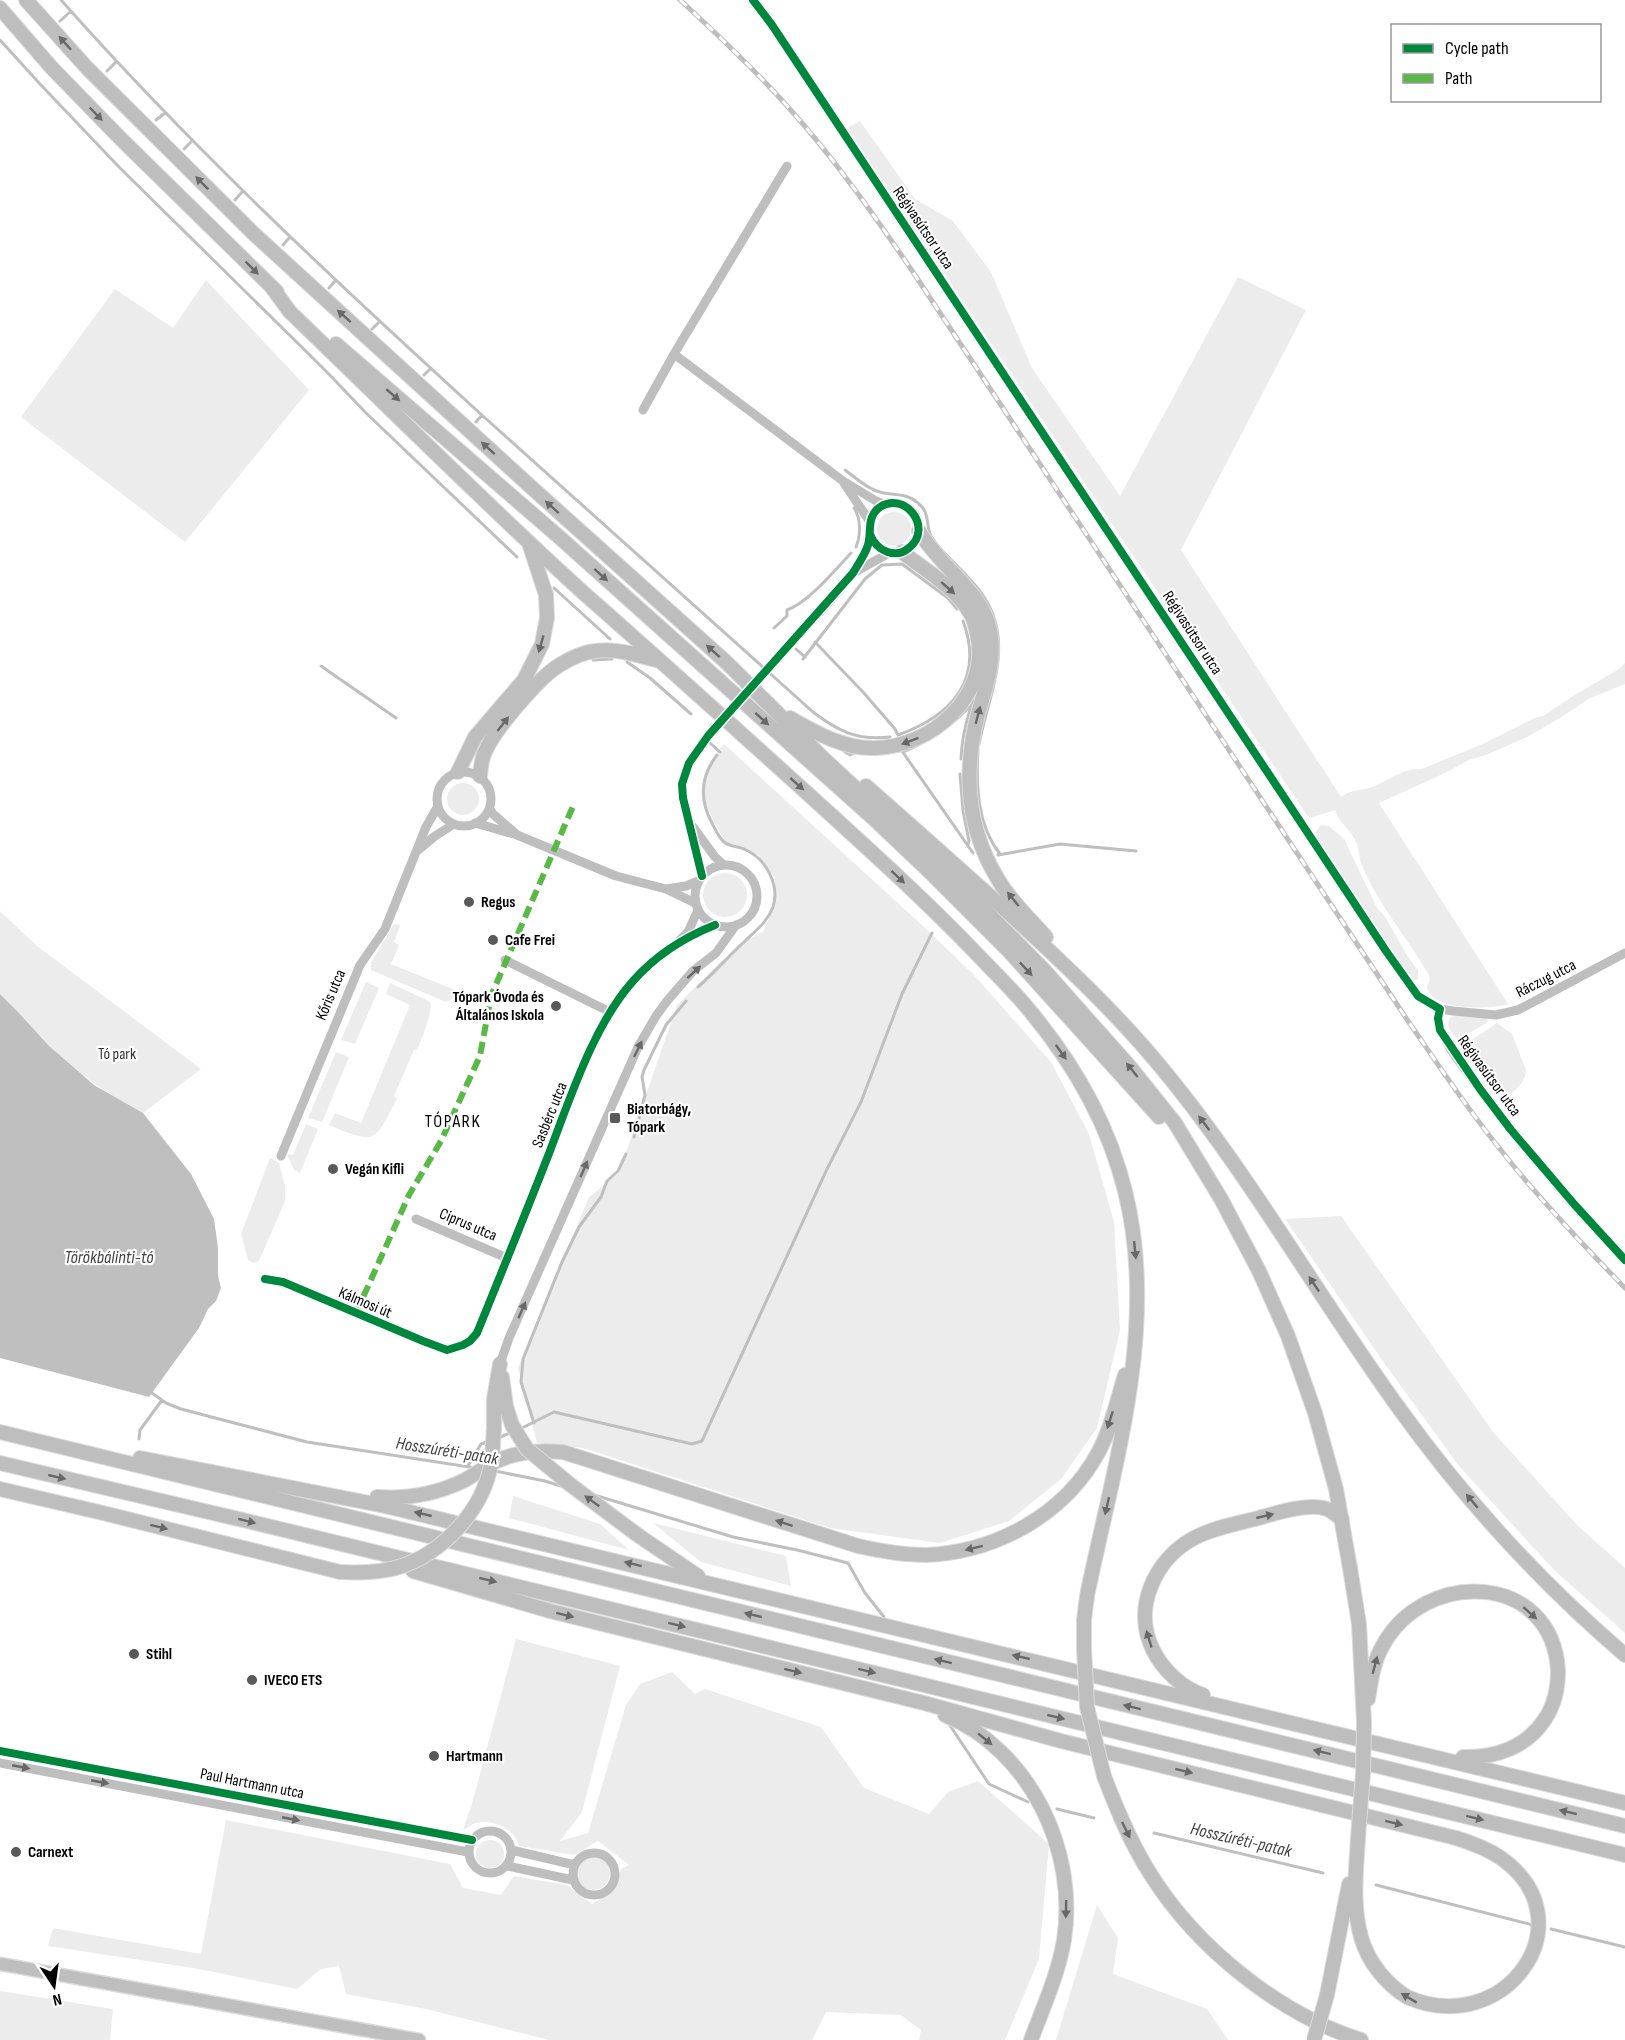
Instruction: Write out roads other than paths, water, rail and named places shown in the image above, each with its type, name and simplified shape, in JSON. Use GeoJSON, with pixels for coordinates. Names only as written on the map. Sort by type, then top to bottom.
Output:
{"type":"FeatureCollection","features":[{"type":"Feature","properties":{"kind":"highway"},"geometry":{"type":"LineString","coordinates":[[26,0],[96,77],[254,234],[531,488],[710,648],[953,878],[1044,970],[1131,1068],[1174,1124],[1221,1199],[1281,1319],[1315,1413],[1342,1519],[1359,1624],[1364,1722],[1363,1773],[1358,1838],[1355,1894],[1361,1939],[1366,1953],[1379,1972],[1396,1990],[1420,2005],[1461,2012],[1484,2007],[1514,1988],[1527,1971],[1537,1944],[1539,1924],[1535,1904],[1522,1879],[1503,1860],[1482,1847],[1465,1841],[1061,1741],[895,1696],[550,1611],[391,1564],[349,1547]]}},
{"type":"Feature","properties":{"kind":"highway"},"geometry":{"type":"LineString","coordinates":[[0,9],[51,67],[120,138],[271,286],[558,536],[882,826],[1015,957],[1191,1152]]}},
{"type":"Feature","properties":{"kind":"highway"},"geometry":{"type":"LineString","coordinates":[[271,286],[290,312],[530,544],[945,920],[1026,1005],[1063,1054],[1082,1084],[1103,1126],[1126,1192],[1135,1248],[1137,1291],[1135,1345],[1125,1420],[1087,1596],[1084,1620],[1088,1707],[1104,1776],[1119,1815],[1140,1857],[1171,1902],[1198,1934],[1215,1951],[1262,1989],[1310,2018],[1361,2040]]}},
{"type":"Feature","properties":{"kind":"highway"},"geometry":{"type":"LineString","coordinates":[[919,531],[947,568],[969,590],[982,609],[990,628],[991,669],[975,728],[969,775],[970,803],[982,850],[1000,882],[1051,942],[1061,961]]}},
{"type":"Feature","properties":{"kind":"highway"},"geometry":{"type":"LineString","coordinates":[[458,772],[475,737],[525,680],[542,644],[547,618],[546,595],[530,544]]}},
{"type":"Feature","properties":{"kind":"highway"},"geometry":{"type":"LineString","coordinates":[[770,706],[815,733],[847,745],[874,748],[912,741],[954,714],[966,699],[977,674],[980,650],[974,621],[967,608],[949,589],[896,552]]}},
{"type":"Feature","properties":{"kind":"highway"},"geometry":{"type":"LineString","coordinates":[[480,777],[481,763],[486,749],[500,728],[526,697],[556,667],[580,655],[596,651],[631,653],[659,660]]}},
{"type":"Feature","properties":{"kind":"highway"},"geometry":{"type":"LineString","coordinates":[[790,725],[830,754],[940,850],[1107,1006],[1165,1072],[1218,1142],[1401,1411],[1445,1470],[1510,1545],[1546,1582],[1625,1655]]}},
{"type":"Feature","properties":{"kind":"highway"},"geometry":{"type":"LineString","coordinates":[[330,1494],[413,1497],[465,1480],[504,1458],[526,1451],[562,1452],[858,1546],[880,1551],[924,1555],[965,1550],[983,1546],[1016,1532],[1049,1510],[1072,1490],[1104,1441],[1135,1345]]}},
{"type":"Feature","properties":{"kind":"highway"},"geometry":{"type":"LineString","coordinates":[[500,1364],[506,1406],[512,1425],[527,1449],[639,1536],[710,1583]]}},
{"type":"Feature","properties":{"kind":"highway"},"geometry":{"type":"LineString","coordinates":[[0,1489],[103,1512],[340,1572],[369,1573],[398,1568],[437,1548],[460,1526],[477,1502],[486,1483],[491,1464],[494,1399],[500,1364]]}},
{"type":"Feature","properties":{"kind":"highway"},"geometry":{"type":"LineString","coordinates":[[0,1432],[1625,1826]]}},
{"type":"Feature","properties":{"kind":"highway"},"geometry":{"type":"LineString","coordinates":[[51,1444],[169,1462],[330,1494],[1241,1709],[1625,1803]]}},
{"type":"Feature","properties":{"kind":"highway"},"geometry":{"type":"LineString","coordinates":[[0,1463],[1625,1854]]}},
{"type":"Feature","properties":{"kind":"highway"},"geometry":{"type":"LineString","coordinates":[[1241,1709],[1196,1693],[1180,1683],[1160,1662],[1150,1644],[1144,1616],[1152,1584],[1169,1556],[1188,1542],[1208,1532],[1310,1507],[1325,1508],[1342,1519]]}},
{"type":"Feature","properties":{"kind":"highway"},"geometry":{"type":"LineString","coordinates":[[1364,1722],[1375,1663],[1392,1630],[1405,1617],[1423,1604],[1449,1593],[1478,1590],[1505,1597],[1519,1604],[1537,1619],[1543,1625],[1552,1643],[1557,1661],[1558,1680],[1552,1705],[1540,1727],[1530,1738],[1517,1746],[1486,1757],[1439,1757]]}},
{"type":"Feature","properties":{"kind":"highway"},"geometry":{"type":"LineString","coordinates":[[895,1696],[952,1718],[984,1738],[1020,1773],[1052,1828],[1061,1858],[1066,1890],[1065,1931],[1055,1976],[1031,2040]]}},
{"type":"Feature","properties":{"kind":"highway"},"geometry":{"type":"LineString","coordinates":[[1314,2040],[1327,1995],[1358,1838]]}},
{"type":"Feature","properties":{"kind":"main road"},"geometry":{"type":"LineString","coordinates":[[0,1964],[419,2040]]}},
{"type":"Feature","properties":{"kind":"street","name":"Régivasútsor utca"},"geometry":{"type":"LineString","coordinates":[[753,0],[772,25],[1035,419],[1391,959],[1418,996],[1440,1009],[1438,1018],[1440,1030],[1480,1089],[1560,1188],[1625,1260]]}},
{"type":"Feature","properties":{"kind":"street"},"geometry":{"type":"LineString","coordinates":[[643,410],[787,166]]}},
{"type":"Feature","properties":{"kind":"street"},"geometry":{"type":"LineString","coordinates":[[674,354],[843,481],[876,501],[886,505],[900,504],[912,511],[919,531],[910,547],[853,573]]}},
{"type":"Feature","properties":{"kind":"street"},"geometry":{"type":"LineString","coordinates":[[843,481],[870,522]]}},
{"type":"Feature","properties":{"kind":"street"},"geometry":{"type":"LineString","coordinates":[[666,889],[686,886],[700,879],[708,870],[724,865],[734,866],[750,876],[755,885],[756,904],[751,914],[744,921],[726,927],[715,925],[703,917],[697,907],[694,896],[700,879],[682,784],[689,763],[708,736],[853,573],[865,552],[870,534],[870,522],[876,511],[886,505]]}},
{"type":"Feature","properties":{"kind":"street"},"geometry":{"type":"LineString","coordinates":[[870,534],[877,546],[896,552]]}},
{"type":"Feature","properties":{"kind":"street"},"geometry":{"type":"LineString","coordinates":[[476,824],[482,820],[490,808],[489,786],[480,777],[470,772],[458,772],[447,777],[437,793],[438,806],[441,813],[454,824],[462,826],[476,824],[517,835],[616,876],[666,889],[697,907]]}},
{"type":"Feature","properties":{"kind":"street","name":"Kőris utca"},"geometry":{"type":"LineString","coordinates":[[281,1156],[360,965],[385,928],[426,827],[438,806]]}},
{"type":"Feature","properties":{"kind":"street"},"geometry":{"type":"LineString","coordinates":[[490,808],[517,835]]}},
{"type":"Feature","properties":{"kind":"street"},"geometry":{"type":"LineString","coordinates":[[690,822],[724,865]]}},
{"type":"Feature","properties":{"kind":"street"},"geometry":{"type":"LineString","coordinates":[[417,850],[454,824]]}},
{"type":"Feature","properties":{"kind":"street","name":"Sasbérc utca"},"geometry":{"type":"LineString","coordinates":[[677,944],[687,932],[697,907]]}},
{"type":"Feature","properties":{"kind":"street","name":"Sasbérc utca"},"geometry":{"type":"LineString","coordinates":[[455,1349],[470,1341],[477,1333],[581,1073],[609,1012],[644,970],[677,944],[715,925]]}},
{"type":"Feature","properties":{"kind":"street"},"geometry":{"type":"LineString","coordinates":[[500,1364],[509,1338],[638,1047],[667,1001],[693,971],[716,953],[736,925]]}},
{"type":"Feature","properties":{"kind":"street","name":"Ráczug utca"},"geometry":{"type":"LineString","coordinates":[[1440,1009],[1486,1014],[1518,1010],[1625,953]]}},
{"type":"Feature","properties":{"kind":"street"},"geometry":{"type":"LineString","coordinates":[[505,960],[609,1012]]}},
{"type":"Feature","properties":{"kind":"street","name":"Ciprus utca"},"geometry":{"type":"LineString","coordinates":[[416,1219],[507,1258]]}},
{"type":"Feature","properties":{"kind":"street","name":"Kálmosi út"},"geometry":{"type":"LineString","coordinates":[[265,1279],[283,1282],[447,1350],[455,1349]]}},
{"type":"Feature","properties":{"kind":"street","name":"Paul Hartmann utca"},"geometry":{"type":"LineString","coordinates":[[0,1751],[472,1840]]}},
{"type":"Feature","properties":{"kind":"street","name":"Paul Hartmann utca"},"geometry":{"type":"LineString","coordinates":[[0,1763],[468,1852]]}},
{"type":"Feature","properties":{"kind":"street"},"geometry":{"type":"LineString","coordinates":[[488,1831],[497,1832],[506,1838],[511,1850],[507,1866],[496,1873],[483,1873],[477,1870],[470,1862],[468,1852],[472,1840],[480,1833],[488,1831]]}},
{"type":"Feature","properties":{"kind":"street"},"geometry":{"type":"LineString","coordinates":[[511,1850],[574,1865]]}},
{"type":"Feature","properties":{"kind":"street"},"geometry":{"type":"LineString","coordinates":[[590,1853],[602,1855],[612,1864],[615,1871],[614,1882],[604,1893],[591,1896],[577,1888],[573,1880],[574,1865],[590,1853]]}},
{"type":"Feature","properties":{"kind":"street"},"geometry":{"type":"LineString","coordinates":[[507,1866],[573,1880]]}},
{"type":"Feature","properties":{"kind":"water","name":"Törökbálinti-tó"},"geometry":{"type":"Polygon","coordinates":[[[0,994],[49,1046],[94,1085],[143,1113],[191,1174],[214,1219],[221,1288],[216,1301],[208,1309],[199,1328],[149,1397],[0,1358],[0,994]]]}},
{"type":"Feature","properties":{"kind":"waterway"},"geometry":{"type":"LineString","coordinates":[[61,0],[162,109],[320,265],[484,417],[813,712],[848,733],[878,738],[890,737]]}},
{"type":"Feature","properties":{"kind":"waterway"},"geometry":{"type":"LineString","coordinates":[[60,21],[71,11]]}},
{"type":"Feature","properties":{"kind":"waterway"},"geometry":{"type":"LineString","coordinates":[[0,40],[120,168],[366,413],[517,557]]}},
{"type":"Feature","properties":{"kind":"waterway"},"geometry":{"type":"LineString","coordinates":[[107,71],[116,62]]}},
{"type":"Feature","properties":{"kind":"waterway"},"geometry":{"type":"LineString","coordinates":[[156,120],[165,113]]}},
{"type":"Feature","properties":{"kind":"waterway"},"geometry":{"type":"LineString","coordinates":[[184,149],[192,141]]}},
{"type":"Feature","properties":{"kind":"waterway"},"geometry":{"type":"LineString","coordinates":[[235,200],[242,192]]}},
{"type":"Feature","properties":{"kind":"waterway"},"geometry":{"type":"LineString","coordinates":[[283,245],[290,237]]}},
{"type":"Feature","properties":{"kind":"waterway"},"geometry":{"type":"LineString","coordinates":[[329,288],[335,281]]}},
{"type":"Feature","properties":{"kind":"waterway"},"geometry":{"type":"LineString","coordinates":[[372,329],[379,322]]}},
{"type":"Feature","properties":{"kind":"waterway"},"geometry":{"type":"LineString","coordinates":[[424,375],[431,368]]}},
{"type":"Feature","properties":{"kind":"waterway"},"geometry":{"type":"LineString","coordinates":[[476,422],[482,415]]}},
{"type":"Feature","properties":{"kind":"waterway"},"geometry":{"type":"LineString","coordinates":[[845,470],[866,486],[885,493],[904,496],[918,503],[925,511],[929,532],[933,539],[982,594],[992,612],[999,649],[997,668],[979,744]]}},
{"type":"Feature","properties":{"kind":"waterway"},"geometry":{"type":"LineString","coordinates":[[854,508],[860,527],[856,547]]}},
{"type":"Feature","properties":{"kind":"waterway"},"geometry":{"type":"LineString","coordinates":[[774,628],[787,616],[787,610],[813,593],[851,553]]}},
{"type":"Feature","properties":{"kind":"waterway"},"geometry":{"type":"LineString","coordinates":[[803,659],[865,579],[882,565],[902,564],[948,598],[957,609]]}},
{"type":"Feature","properties":{"kind":"waterway"},"geometry":{"type":"LineString","coordinates":[[554,588],[610,639]]}},
{"type":"Feature","properties":{"kind":"waterway"},"geometry":{"type":"LineString","coordinates":[[815,642],[863,692],[898,735],[934,717],[959,693],[970,661],[969,642],[963,621]]}},
{"type":"Feature","properties":{"kind":"waterway"},"geometry":{"type":"LineString","coordinates":[[796,649],[805,657]]}},
{"type":"Feature","properties":{"kind":"waterway"},"geometry":{"type":"LineString","coordinates":[[593,660],[612,659]]}},
{"type":"Feature","properties":{"kind":"waterway"},"geometry":{"type":"LineString","coordinates":[[627,662],[650,678],[691,714]]}},
{"type":"Feature","properties":{"kind":"waterway"},"geometry":{"type":"LineString","coordinates":[[321,666],[396,718]]}},
{"type":"Feature","properties":{"kind":"waterway"},"geometry":{"type":"LineString","coordinates":[[961,759],[967,721],[979,685]]}},
{"type":"Feature","properties":{"kind":"waterway"},"geometry":{"type":"LineString","coordinates":[[903,752],[939,733],[969,707]]}},
{"type":"Feature","properties":{"kind":"waterway"},"geometry":{"type":"LineString","coordinates":[[710,743],[720,752]]}},
{"type":"Feature","properties":{"kind":"waterway"},"geometry":{"type":"LineString","coordinates":[[978,750],[977,777],[982,818],[992,843],[1000,854]]}},
{"type":"Feature","properties":{"kind":"waterway"},"geometry":{"type":"LineString","coordinates":[[902,751],[973,853]]}},
{"type":"Feature","properties":{"kind":"waterway"},"geometry":{"type":"LineString","coordinates":[[845,752],[850,755],[856,752]]}},
{"type":"Feature","properties":{"kind":"waterway"},"geometry":{"type":"LineString","coordinates":[[698,987],[764,922],[775,899],[773,882],[765,866],[753,854],[724,842],[708,814],[703,788],[707,772],[717,755]]}},
{"type":"Feature","properties":{"kind":"waterway"},"geometry":{"type":"LineString","coordinates":[[960,774],[968,845]]}},
{"type":"Feature","properties":{"kind":"waterway"},"geometry":{"type":"LineString","coordinates":[[998,855],[1060,844],[1136,851]]}},
{"type":"Feature","properties":{"kind":"waterway"},"geometry":{"type":"LineString","coordinates":[[520,1429],[554,1412],[692,1444],[702,1441],[827,1169],[861,1102],[902,994],[932,933]]}},
{"type":"Feature","properties":{"kind":"waterway"},"geometry":{"type":"LineString","coordinates":[[634,1137],[645,1095],[642,1077],[644,1070],[666,1025],[686,1001]]}},
{"type":"Feature","properties":{"kind":"waterway"},"geometry":{"type":"LineString","coordinates":[[534,1423],[521,1382],[523,1359],[562,1262],[579,1227],[601,1197],[607,1181],[618,1171],[626,1154]]}},
{"type":"Feature","properties":{"kind":"waterway","name":"Hosszúréti-patak"},"geometry":{"type":"LineString","coordinates":[[149,1391],[166,1403],[181,1409],[307,1442],[476,1468]]}},
{"type":"Feature","properties":{"kind":"waterway"},"geometry":{"type":"LineString","coordinates":[[139,1439],[140,1430],[162,1400]]}},
{"type":"Feature","properties":{"kind":"waterway"},"geometry":{"type":"LineString","coordinates":[[498,1438],[512,1432]]}},
{"type":"Feature","properties":{"kind":"waterway"},"geometry":{"type":"LineString","coordinates":[[468,1466],[481,1444],[489,1441]]}},
{"type":"Feature","properties":{"kind":"waterway","name":"Hosszúréti-patak"},"geometry":{"type":"LineString","coordinates":[[495,1471],[564,1487]]}},
{"type":"Feature","properties":{"kind":"waterway","name":"Hosszúréti-patak"},"geometry":{"type":"LineString","coordinates":[[594,1495],[733,1537],[848,1563],[865,1593],[884,1617]]}},
{"type":"Feature","properties":{"kind":"waterway","name":"Hosszúréti-patak"},"geometry":{"type":"LineString","coordinates":[[949,1724],[989,1784],[1028,1802]]}},
{"type":"Feature","properties":{"kind":"waterway","name":"Hosszúréti-patak"},"geometry":{"type":"LineString","coordinates":[[1057,1809],[1094,1818]]}},
{"type":"Feature","properties":{"kind":"waterway","name":"Hosszúréti-patak"},"geometry":{"type":"LineString","coordinates":[[1154,1833],[1323,1873]]}},
{"type":"Feature","properties":{"kind":"waterway","name":"Hosszúréti-patak"},"geometry":{"type":"LineString","coordinates":[[1376,1885],[1533,1925]]}},
{"type":"Feature","properties":{"kind":"waterway","name":"Hosszúréti-patak"},"geometry":{"type":"LineString","coordinates":[[1551,1929],[1625,1947]]}},
{"type":"Feature","properties":{"kind":"railway"},"geometry":{"type":"LineString","coordinates":[[680,0],[775,93],[805,126],[853,187],[913,272],[1443,1072],[1522,1176],[1625,1288]]}},
{"type":"Feature","properties":{"kind":"place","name":"Regus"},"geometry":{"type":"Point","coordinates":[469,902]}},
{"type":"Feature","properties":{"kind":"place","name":"Cafe Frei"},"geometry":{"type":"Point","coordinates":[493,940]}},
{"type":"Feature","properties":{"kind":"place","name":"Tópark Óvoda és Általános Iskola"},"geometry":{"type":"Point","coordinates":[556,1006]}},
{"type":"Feature","properties":{"kind":"place","name":"Biatorbágy, Tópark"},"geometry":{"type":"Point","coordinates":[615,1118]}},
{"type":"Feature","properties":{"kind":"place","name":"Vegán Kifli"},"geometry":{"type":"Point","coordinates":[333,1169]}},
{"type":"Feature","properties":{"kind":"place","name":"Stihl"},"geometry":{"type":"Point","coordinates":[134,1654]}},
{"type":"Feature","properties":{"kind":"place","name":"IVECO ETS"},"geometry":{"type":"Point","coordinates":[252,1680]}},
{"type":"Feature","properties":{"kind":"place","name":"Hartmann"},"geometry":{"type":"Point","coordinates":[434,1756]}},
{"type":"Feature","properties":{"kind":"place","name":"Carnext"},"geometry":{"type":"Point","coordinates":[16,1852]}},
{"type":"Feature","properties":{"kind":"district","name":"TÓPARK"},"geometry":{"type":"Point","coordinates":[453,1121]}},
{"type":"Feature","properties":{"kind":"park label","name":"Tó park"},"geometry":{"type":"Point","coordinates":[117,1054]}}]}
